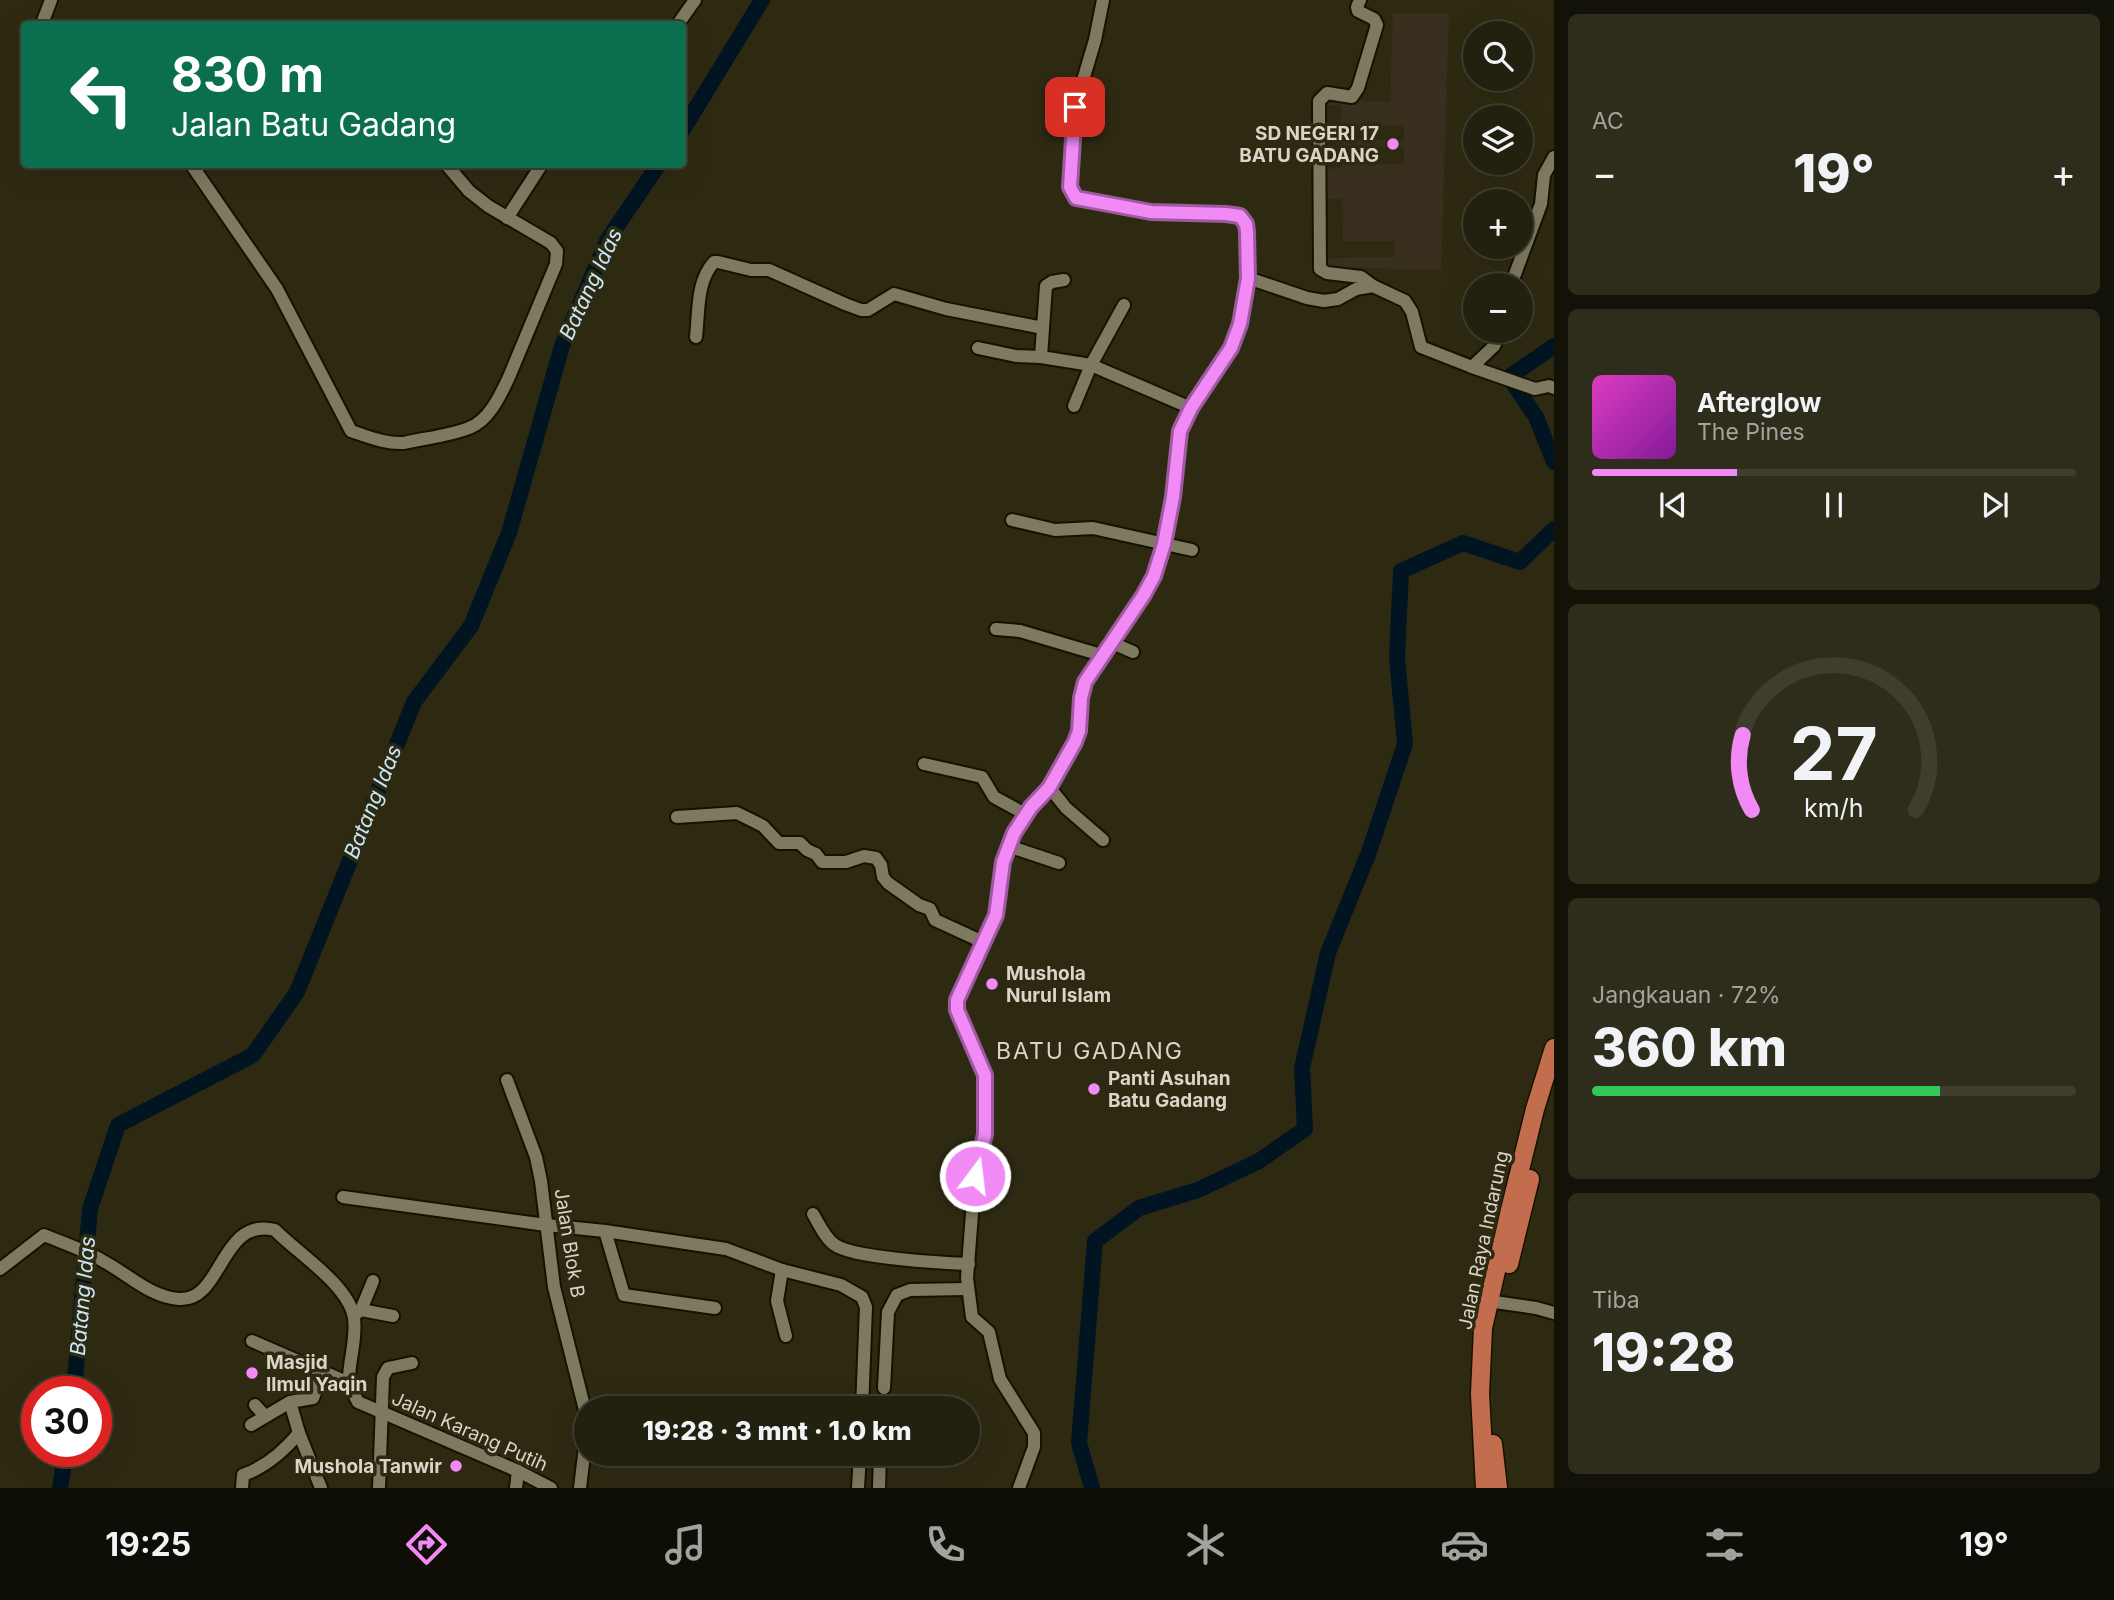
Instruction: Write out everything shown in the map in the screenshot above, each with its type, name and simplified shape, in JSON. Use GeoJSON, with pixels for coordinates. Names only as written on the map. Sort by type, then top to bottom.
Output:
{"type":"FeatureCollection","features":[{"type":"Feature","properties":{"kind":"highway","name":"Jalan Raya Indarung"},"geometry":{"type":"LineString","coordinates":[[1485,1488],[1480,1379],[1535,1109],[1554,1048]]}},
{"type":"Feature","properties":{"kind":"highway","name":"Jalan Raya Indarung"},"geometry":{"type":"LineString","coordinates":[[1498,1488],[1490,1427],[1494,1302],[1554,1088]]}},
{"type":"Feature","properties":{"kind":"street"},"geometry":{"type":"LineString","coordinates":[[46,21],[51,0]]}},
{"type":"Feature","properties":{"kind":"street"},"geometry":{"type":"LineString","coordinates":[[680,21],[695,0]]}},
{"type":"Feature","properties":{"kind":"street"},"geometry":{"type":"LineString","coordinates":[[1019,1488],[1034,1447],[1034,1433],[1000,1379],[989,1332],[972,1317],[967,1289],[974,1188],[985,1134],[986,1084],[983,1068],[959,1017],[957,1006],[960,992],[999,908],[1001,876],[1008,846],[1025,814],[1049,788],[1075,742],[1079,731],[1085,682],[1149,586],[1164,544],[1175,482],[1180,431],[1191,408],[1231,348],[1240,324],[1248,278],[1246,224],[1240,216],[1138,211],[1083,200],[1072,193],[1070,187],[1075,107],[1095,40],[1103,0]]}},
{"type":"Feature","properties":{"kind":"street"},"geometry":{"type":"LineString","coordinates":[[1360,0],[1357,7],[1359,11],[1374,19],[1377,25],[1357,89],[1352,97],[1327,93],[1319,102],[1321,271],[1361,277],[1409,304],[1421,347],[1528,387],[1540,390],[1549,386],[1554,388]]}},
{"type":"Feature","properties":{"kind":"street"},"geometry":{"type":"LineString","coordinates":[[1515,273],[1541,204],[1544,175],[1554,157]]}},
{"type":"Feature","properties":{"kind":"street"},"geometry":{"type":"LineString","coordinates":[[194,168],[277,289],[351,431],[381,442],[404,443],[472,428],[489,411],[501,395],[524,344],[557,257],[551,243],[507,218],[469,191],[450,168]]}},
{"type":"Feature","properties":{"kind":"street"},"geometry":{"type":"LineString","coordinates":[[507,218],[539,168]]}},
{"type":"Feature","properties":{"kind":"street"},"geometry":{"type":"LineString","coordinates":[[696,337],[700,294],[710,265],[714,262],[751,270],[769,270],[861,310],[869,310],[894,294],[959,312],[1043,328]]}},
{"type":"Feature","properties":{"kind":"street"},"geometry":{"type":"LineString","coordinates":[[1248,278],[1324,301],[1338,299],[1356,289],[1373,286]]}},
{"type":"Feature","properties":{"kind":"street"},"geometry":{"type":"LineString","coordinates":[[1041,358],[1046,286],[1064,280]]}},
{"type":"Feature","properties":{"kind":"street"},"geometry":{"type":"LineString","coordinates":[[1074,406],[1091,365],[1124,305]]}},
{"type":"Feature","properties":{"kind":"street"},"geometry":{"type":"LineString","coordinates":[[1472,367],[1495,343]]}},
{"type":"Feature","properties":{"kind":"street"},"geometry":{"type":"LineString","coordinates":[[978,348],[1016,356],[1091,365],[1191,408]]}},
{"type":"Feature","properties":{"kind":"street"},"geometry":{"type":"LineString","coordinates":[[1012,520],[1055,530],[1093,528],[1192,550]]}},
{"type":"Feature","properties":{"kind":"street"},"geometry":{"type":"LineString","coordinates":[[996,629],[1020,631],[1101,655]]}},
{"type":"Feature","properties":{"kind":"street"},"geometry":{"type":"LineString","coordinates":[[1110,642],[1133,652]]}},
{"type":"Feature","properties":{"kind":"street"},"geometry":{"type":"LineString","coordinates":[[924,764],[982,777],[994,797],[1025,814]]}},
{"type":"Feature","properties":{"kind":"street"},"geometry":{"type":"LineString","coordinates":[[1049,788],[1066,808],[1103,840]]}},
{"type":"Feature","properties":{"kind":"street"},"geometry":{"type":"LineString","coordinates":[[677,817],[737,813],[763,826],[779,843],[800,843],[816,854],[822,862],[846,862],[864,856],[876,858],[886,880],[919,905],[930,909],[935,920],[983,942]]}},
{"type":"Feature","properties":{"kind":"street"},"geometry":{"type":"LineString","coordinates":[[1008,846],[1059,863]]}},
{"type":"Feature","properties":{"kind":"street","name":"Jalan Blok B"},"geometry":{"type":"LineString","coordinates":[[508,1080],[536,1157],[554,1287],[581,1396]]}},
{"type":"Feature","properties":{"kind":"street"},"geometry":{"type":"LineString","coordinates":[[343,1198],[726,1249],[782,1270],[841,1285],[862,1297],[866,1307],[863,1396]]}},
{"type":"Feature","properties":{"kind":"street"},"geometry":{"type":"LineString","coordinates":[[813,1214],[828,1239],[841,1248],[932,1263],[969,1264]]}},
{"type":"Feature","properties":{"kind":"street"},"geometry":{"type":"LineString","coordinates":[[0,1269],[44,1235],[94,1257],[155,1293],[170,1298],[188,1299],[201,1293],[231,1248],[248,1231],[264,1227],[275,1230],[334,1284],[357,1313],[393,1316]]}},
{"type":"Feature","properties":{"kind":"street"},"geometry":{"type":"LineString","coordinates":[[605,1231],[624,1295],[715,1308]]}},
{"type":"Feature","properties":{"kind":"street"},"geometry":{"type":"LineString","coordinates":[[782,1270],[777,1309],[786,1336]]}},
{"type":"Feature","properties":{"kind":"street"},"geometry":{"type":"LineString","coordinates":[[252,1341],[349,1384],[357,1313],[373,1281]]}},
{"type":"Feature","properties":{"kind":"street"},"geometry":{"type":"LineString","coordinates":[[884,1396],[888,1312],[897,1295],[910,1290],[967,1289]]}},
{"type":"Feature","properties":{"kind":"street"},"geometry":{"type":"LineString","coordinates":[[1494,1302],[1554,1313]]}},
{"type":"Feature","properties":{"kind":"street"},"geometry":{"type":"LineString","coordinates":[[379,1488],[385,1371],[395,1365],[412,1363]]}},
{"type":"Feature","properties":{"kind":"street"},"geometry":{"type":"LineString","coordinates":[[251,1425],[290,1402],[313,1398],[323,1372]]}},
{"type":"Feature","properties":{"kind":"street","name":"Jalan Karang Putih"},"geometry":{"type":"LineString","coordinates":[[349,1384],[358,1402],[551,1488]]}},
{"type":"Feature","properties":{"kind":"street"},"geometry":{"type":"LineString","coordinates":[[290,1402],[321,1488]]}},
{"type":"Feature","properties":{"kind":"street"},"geometry":{"type":"LineString","coordinates":[[255,1405],[264,1415]]}},
{"type":"Feature","properties":{"kind":"street"},"geometry":{"type":"LineString","coordinates":[[242,1488],[243,1475],[258,1470],[278,1455],[299,1433]]}},
{"type":"Feature","properties":{"kind":"street"},"geometry":{"type":"LineString","coordinates":[[580,1488],[583,1466]]}},
{"type":"Feature","properties":{"kind":"street"},"geometry":{"type":"LineString","coordinates":[[858,1488],[859,1466]]}},
{"type":"Feature","properties":{"kind":"street"},"geometry":{"type":"LineString","coordinates":[[878,1488],[879,1466]]}},
{"type":"Feature","properties":{"kind":"street"},"geometry":{"type":"LineString","coordinates":[[516,1488],[518,1471]]}},
{"type":"Feature","properties":{"kind":"shaded area","name":"SD NEGERI 17 BATU GADANG"},"geometry":{"type":"Polygon","coordinates":[[[1393,13],[1449,14],[1441,270],[1319,267],[1324,101],[1390,102],[1393,13]],[[1341,105],[1325,106],[1326,169],[1341,168],[1341,105]],[[1355,126],[1356,140],[1404,140],[1404,126],[1355,126]],[[1356,147],[1355,164],[1404,164],[1404,147],[1356,147]],[[1327,199],[1327,258],[1395,257],[1394,241],[1343,241],[1342,199],[1327,199]]]}},
{"type":"Feature","properties":{"kind":"waterway","name":"Batang Idas"},"geometry":{"type":"LineString","coordinates":[[686,124],[762,0]]}},
{"type":"Feature","properties":{"kind":"waterway","name":"Batang Idas"},"geometry":{"type":"LineString","coordinates":[[75,1376],[90,1209],[118,1125],[253,1055],[297,992],[414,702],[471,626],[509,533],[562,346],[608,239],[656,168]]}},
{"type":"Feature","properties":{"kind":"waterway"},"geometry":{"type":"LineString","coordinates":[[1554,346],[1509,377],[1536,417],[1554,462]]}},
{"type":"Feature","properties":{"kind":"waterway"},"geometry":{"type":"LineString","coordinates":[[1092,1488],[1079,1443],[1095,1241],[1139,1208],[1198,1190],[1259,1161],[1305,1129],[1302,1068],[1328,953],[1369,852],[1405,744],[1397,658],[1401,571],[1463,543],[1520,562],[1554,529]]}},
{"type":"Feature","properties":{"kind":"waterway","name":"Batang Idas"},"geometry":{"type":"LineString","coordinates":[[60,1488],[63,1467]]}},
{"type":"Feature","properties":{"kind":"place","name":"SD NEGERI 17 BATU GADANG"},"geometry":{"type":"Point","coordinates":[1393,144]}},
{"type":"Feature","properties":{"kind":"place","name":"Mushola Nurul Islam"},"geometry":{"type":"Point","coordinates":[992,984]}},
{"type":"Feature","properties":{"kind":"place","name":"Panti Asuhan Batu Gadang"},"geometry":{"type":"Point","coordinates":[1094,1089]}},
{"type":"Feature","properties":{"kind":"place","name":"Masjid Ilmul Yaqin"},"geometry":{"type":"Point","coordinates":[252,1373]}},
{"type":"Feature","properties":{"kind":"place","name":"Mushola Tanwir"},"geometry":{"type":"Point","coordinates":[456,1466]}},
{"type":"Feature","properties":{"kind":"district","name":"BATU GADANG"},"geometry":{"type":"Point","coordinates":[1090,1051]}},
{"type":"Feature","properties":{"kind":"route"},"geometry":{"type":"LineString","coordinates":[[975,1176],[985,1143],[986,1084],[983,1068],[957,1010],[957,1000],[996,915],[1003,862],[1018,824],[1049,788],[1075,742],[1079,731],[1085,682],[1154,576],[1164,544],[1173,497],[1180,431],[1191,408],[1231,348],[1243,312],[1248,278],[1246,224],[1240,216],[1151,212],[1076,198],[1070,187],[1075,107]]}}]}
